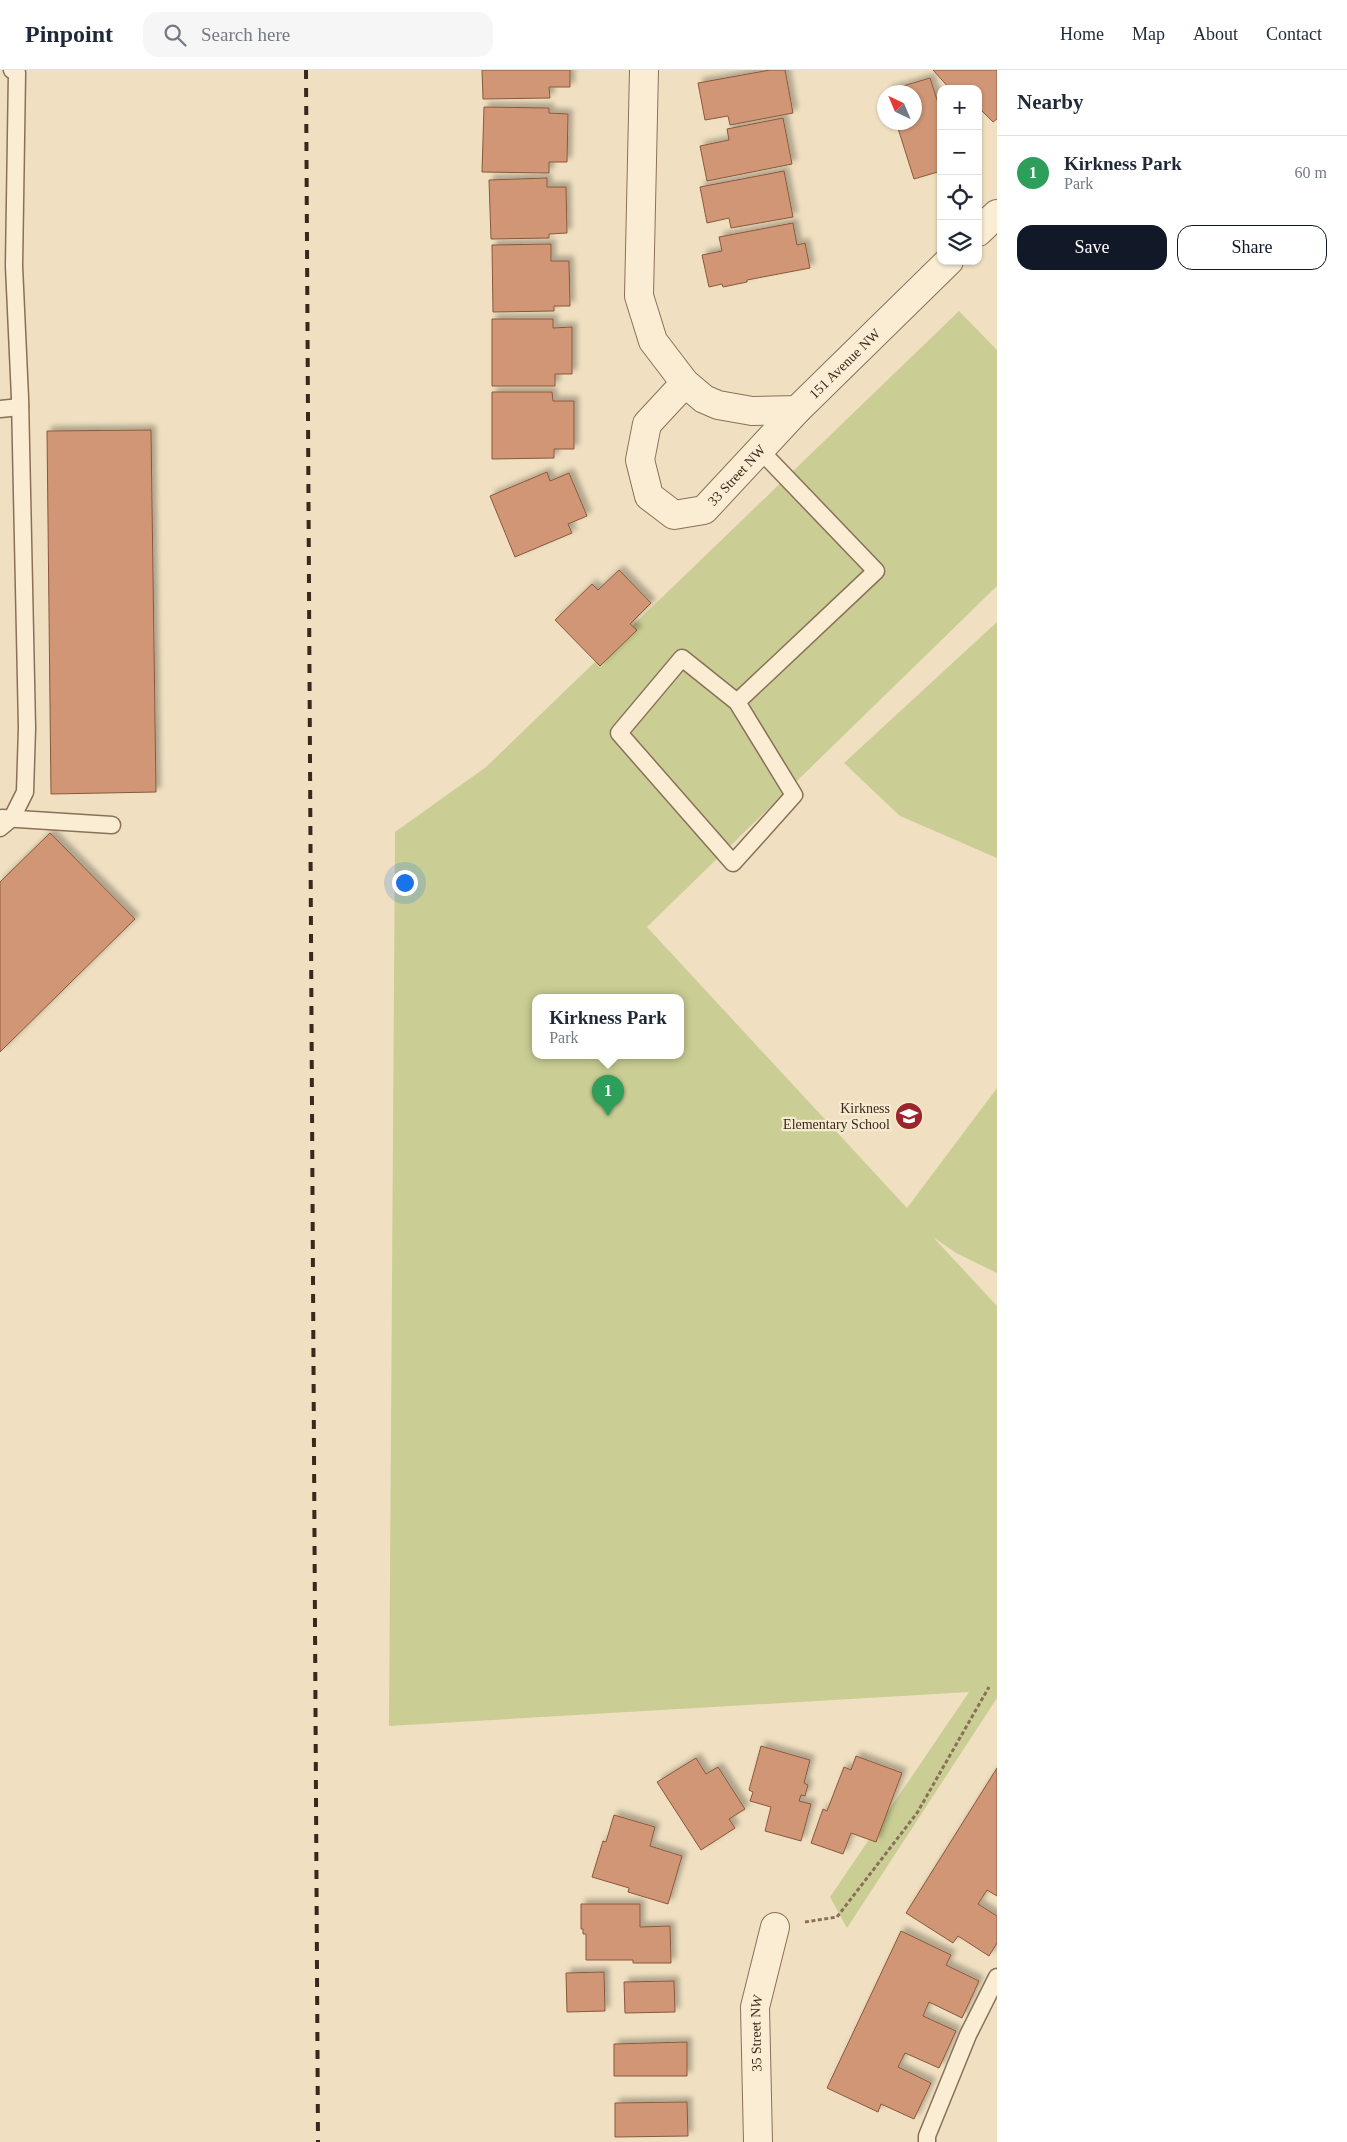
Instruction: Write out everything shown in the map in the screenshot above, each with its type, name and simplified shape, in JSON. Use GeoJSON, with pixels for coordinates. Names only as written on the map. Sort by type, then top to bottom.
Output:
{"type":"FeatureCollection","features":[{"type":"Feature","properties":{"kind":"street"},"geometry":{"type":"LineString","coordinates":[[644,70],[639,296],[653,341],[685,383]]}},
{"type":"Feature","properties":{"kind":"street"},"geometry":{"type":"LineString","coordinates":[[982,228],[997,214]]}},
{"type":"Feature","properties":{"kind":"street","name":"151 Avenue NW"},"geometry":{"type":"LineString","coordinates":[[685,383],[704,399],[718,405],[752,411],[797,410],[945,265]]}},
{"type":"Feature","properties":{"kind":"street","name":"33 Street NW"},"geometry":{"type":"LineString","coordinates":[[685,383],[647,424],[640,460],[649,496],[674,515],[704,510],[797,410]]}},
{"type":"Feature","properties":{"kind":"street","name":"35 Street NW"},"geometry":{"type":"LineString","coordinates":[[758,2142],[755,2007],[774,1927]]}},
{"type":"Feature","properties":{"kind":"lane"},"geometry":{"type":"LineString","coordinates":[[4,821],[25,792],[27,728],[20,407],[7,268],[17,73],[12,70]]}},
{"type":"Feature","properties":{"kind":"lane"},"geometry":{"type":"LineString","coordinates":[[0,409],[20,407]]}},
{"type":"Feature","properties":{"kind":"lane"},"geometry":{"type":"LineString","coordinates":[[737,702],[876,571],[760,450]]}},
{"type":"Feature","properties":{"kind":"lane"},"geometry":{"type":"LineString","coordinates":[[682,658],[737,702],[794,795],[733,864],[619,733],[682,658]]}},
{"type":"Feature","properties":{"kind":"lane"},"geometry":{"type":"LineString","coordinates":[[4,821],[112,825]]}},
{"type":"Feature","properties":{"kind":"lane"},"geometry":{"type":"LineString","coordinates":[[928,2142],[927,2136],[968,2035],[997,1977]]}},
{"type":"Feature","properties":{"kind":"path"},"geometry":{"type":"LineString","coordinates":[[774,1927],[837,1916],[917,1812],[989,1687]]}},
{"type":"Feature","properties":{"kind":"green space"},"geometry":{"type":"Polygon","coordinates":[[[959,311],[997,350],[997,586],[647,927],[907,1208],[997,1088],[997,1273],[956,1253],[933,1237],[997,1306],[997,1698],[847,1928],[830,1897],[969,1692],[389,1726],[395,832],[486,767],[959,311]]]}},
{"type":"Feature","properties":{"kind":"green space"},"geometry":{"type":"Polygon","coordinates":[[[997,622],[997,858],[900,816],[844,763],[997,622]]]}},
{"type":"Feature","properties":{"kind":"building"},"geometry":{"type":"Polygon","coordinates":[[[482,70],[570,70],[570,87],[549,87],[550,98],[483,99],[482,70]]]}},
{"type":"Feature","properties":{"kind":"building"},"geometry":{"type":"Polygon","coordinates":[[[770,70],[785,70],[793,113],[730,125],[728,116],[705,120],[698,83],[770,70]]]}},
{"type":"Feature","properties":{"kind":"building"},"geometry":{"type":"Polygon","coordinates":[[[933,70],[997,70],[997,119],[993,122],[982,111],[982,85],[946,85],[933,70]]]}},
{"type":"Feature","properties":{"kind":"building"},"geometry":{"type":"Polygon","coordinates":[[[930,78],[937,100],[937,172],[914,179],[899,130],[922,130],[922,85],[906,85],[930,78]]]}},
{"type":"Feature","properties":{"kind":"building"},"geometry":{"type":"Polygon","coordinates":[[[484,107],[549,108],[549,113],[568,114],[567,162],[549,162],[549,173],[482,172],[484,107]]]}},
{"type":"Feature","properties":{"kind":"building"},"geometry":{"type":"Polygon","coordinates":[[[783,118],[792,164],[707,181],[700,146],[729,140],[727,129],[783,118]]]}},
{"type":"Feature","properties":{"kind":"building"},"geometry":{"type":"Polygon","coordinates":[[[784,171],[793,217],[731,228],[729,218],[707,223],[700,187],[784,171]]]}},
{"type":"Feature","properties":{"kind":"building"},"geometry":{"type":"Polygon","coordinates":[[[547,178],[547,187],[566,187],[567,233],[549,234],[549,238],[491,239],[489,180],[547,178]]]}},
{"type":"Feature","properties":{"kind":"building"},"geometry":{"type":"Polygon","coordinates":[[[793,223],[797,245],[805,243],[810,268],[747,280],[747,282],[723,287],[722,284],[709,287],[702,255],[722,251],[719,237],[793,223]]]}},
{"type":"Feature","properties":{"kind":"building"},"geometry":{"type":"Polygon","coordinates":[[[551,244],[551,261],[569,261],[570,306],[554,306],[554,311],[493,312],[492,245],[551,244]]]}},
{"type":"Feature","properties":{"kind":"building"},"geometry":{"type":"Polygon","coordinates":[[[492,319],[553,319],[553,328],[572,327],[572,374],[555,374],[555,386],[492,386],[492,319]]]}},
{"type":"Feature","properties":{"kind":"building"},"geometry":{"type":"Polygon","coordinates":[[[492,392],[552,392],[553,401],[574,401],[574,449],[554,449],[554,458],[492,459],[492,392]]]}},
{"type":"Feature","properties":{"kind":"building"},"geometry":{"type":"Polygon","coordinates":[[[151,430],[156,792],[51,794],[47,431],[151,430]]]}},
{"type":"Feature","properties":{"kind":"building"},"geometry":{"type":"Polygon","coordinates":[[[547,472],[550,481],[569,473],[587,516],[568,524],[572,533],[515,557],[490,496],[547,472]]]}},
{"type":"Feature","properties":{"kind":"building"},"geometry":{"type":"Polygon","coordinates":[[[619,570],[651,603],[630,624],[637,630],[600,666],[555,620],[592,584],[598,590],[619,570]]]}},
{"type":"Feature","properties":{"kind":"building"},"geometry":{"type":"Polygon","coordinates":[[[50,833],[135,919],[0,1052],[0,882],[50,833]]]}},
{"type":"Feature","properties":{"kind":"building"},"geometry":{"type":"Polygon","coordinates":[[[761,1746],[810,1760],[804,1783],[808,1785],[805,1796],[801,1795],[799,1801],[811,1804],[801,1841],[765,1831],[771,1807],[750,1801],[753,1792],[749,1790],[761,1746]]]}},
{"type":"Feature","properties":{"kind":"building"},"geometry":{"type":"Polygon","coordinates":[[[856,1756],[902,1773],[876,1842],[851,1833],[843,1854],[811,1843],[823,1809],[827,1811],[844,1767],[851,1770],[856,1756]]]}},
{"type":"Feature","properties":{"kind":"building"},"geometry":{"type":"Polygon","coordinates":[[[696,1758],[706,1774],[718,1767],[745,1809],[729,1819],[735,1828],[701,1850],[657,1782],[696,1758]]]}},
{"type":"Feature","properties":{"kind":"building"},"geometry":{"type":"Polygon","coordinates":[[[997,1768],[997,1896],[987,1890],[978,1904],[997,1916],[997,1943],[989,1956],[958,1936],[953,1943],[906,1913],[997,1768]]]}},
{"type":"Feature","properties":{"kind":"building"},"geometry":{"type":"Polygon","coordinates":[[[614,1815],[655,1827],[650,1846],[682,1856],[668,1904],[628,1892],[629,1888],[592,1877],[603,1841],[606,1842],[614,1815]]]}},
{"type":"Feature","properties":{"kind":"building"},"geometry":{"type":"Polygon","coordinates":[[[581,1904],[640,1904],[640,1927],[670,1926],[671,1963],[633,1963],[633,1960],[586,1960],[586,1934],[583,1934],[583,1929],[581,1929],[581,1904]]]}},
{"type":"Feature","properties":{"kind":"building"},"geometry":{"type":"Polygon","coordinates":[[[901,1931],[951,1955],[946,1965],[979,1981],[962,2018],[929,2002],[923,2016],[956,2031],[939,2068],[905,2053],[898,2067],[931,2083],[914,2119],[881,2104],[878,2112],[827,2088],[901,1931]]]}},
{"type":"Feature","properties":{"kind":"building"},"geometry":{"type":"Polygon","coordinates":[[[604,1972],[605,2011],[567,2012],[566,1973],[604,1972]]]}},
{"type":"Feature","properties":{"kind":"building"},"geometry":{"type":"Polygon","coordinates":[[[674,1981],[675,2012],[625,2013],[624,1982],[674,1981]]]}},
{"type":"Feature","properties":{"kind":"building"},"geometry":{"type":"Polygon","coordinates":[[[687,2042],[687,2076],[614,2076],[614,2044],[687,2042]]]}},
{"type":"Feature","properties":{"kind":"building"},"geometry":{"type":"Polygon","coordinates":[[[687,2102],[688,2136],[615,2137],[615,2103],[687,2102]]]}},
{"type":"Feature","properties":{"kind":"railway"},"geometry":{"type":"LineString","coordinates":[[306,70],[318,2142]]}},
{"type":"Feature","properties":{"kind":"place","name":"Kirkness Park"},"geometry":{"type":"Point","coordinates":[608,1116]}},
{"type":"Feature","properties":{"kind":"place","name":"Kirkness Elementary School"},"geometry":{"type":"Point","coordinates":[909,1116]}}]}
